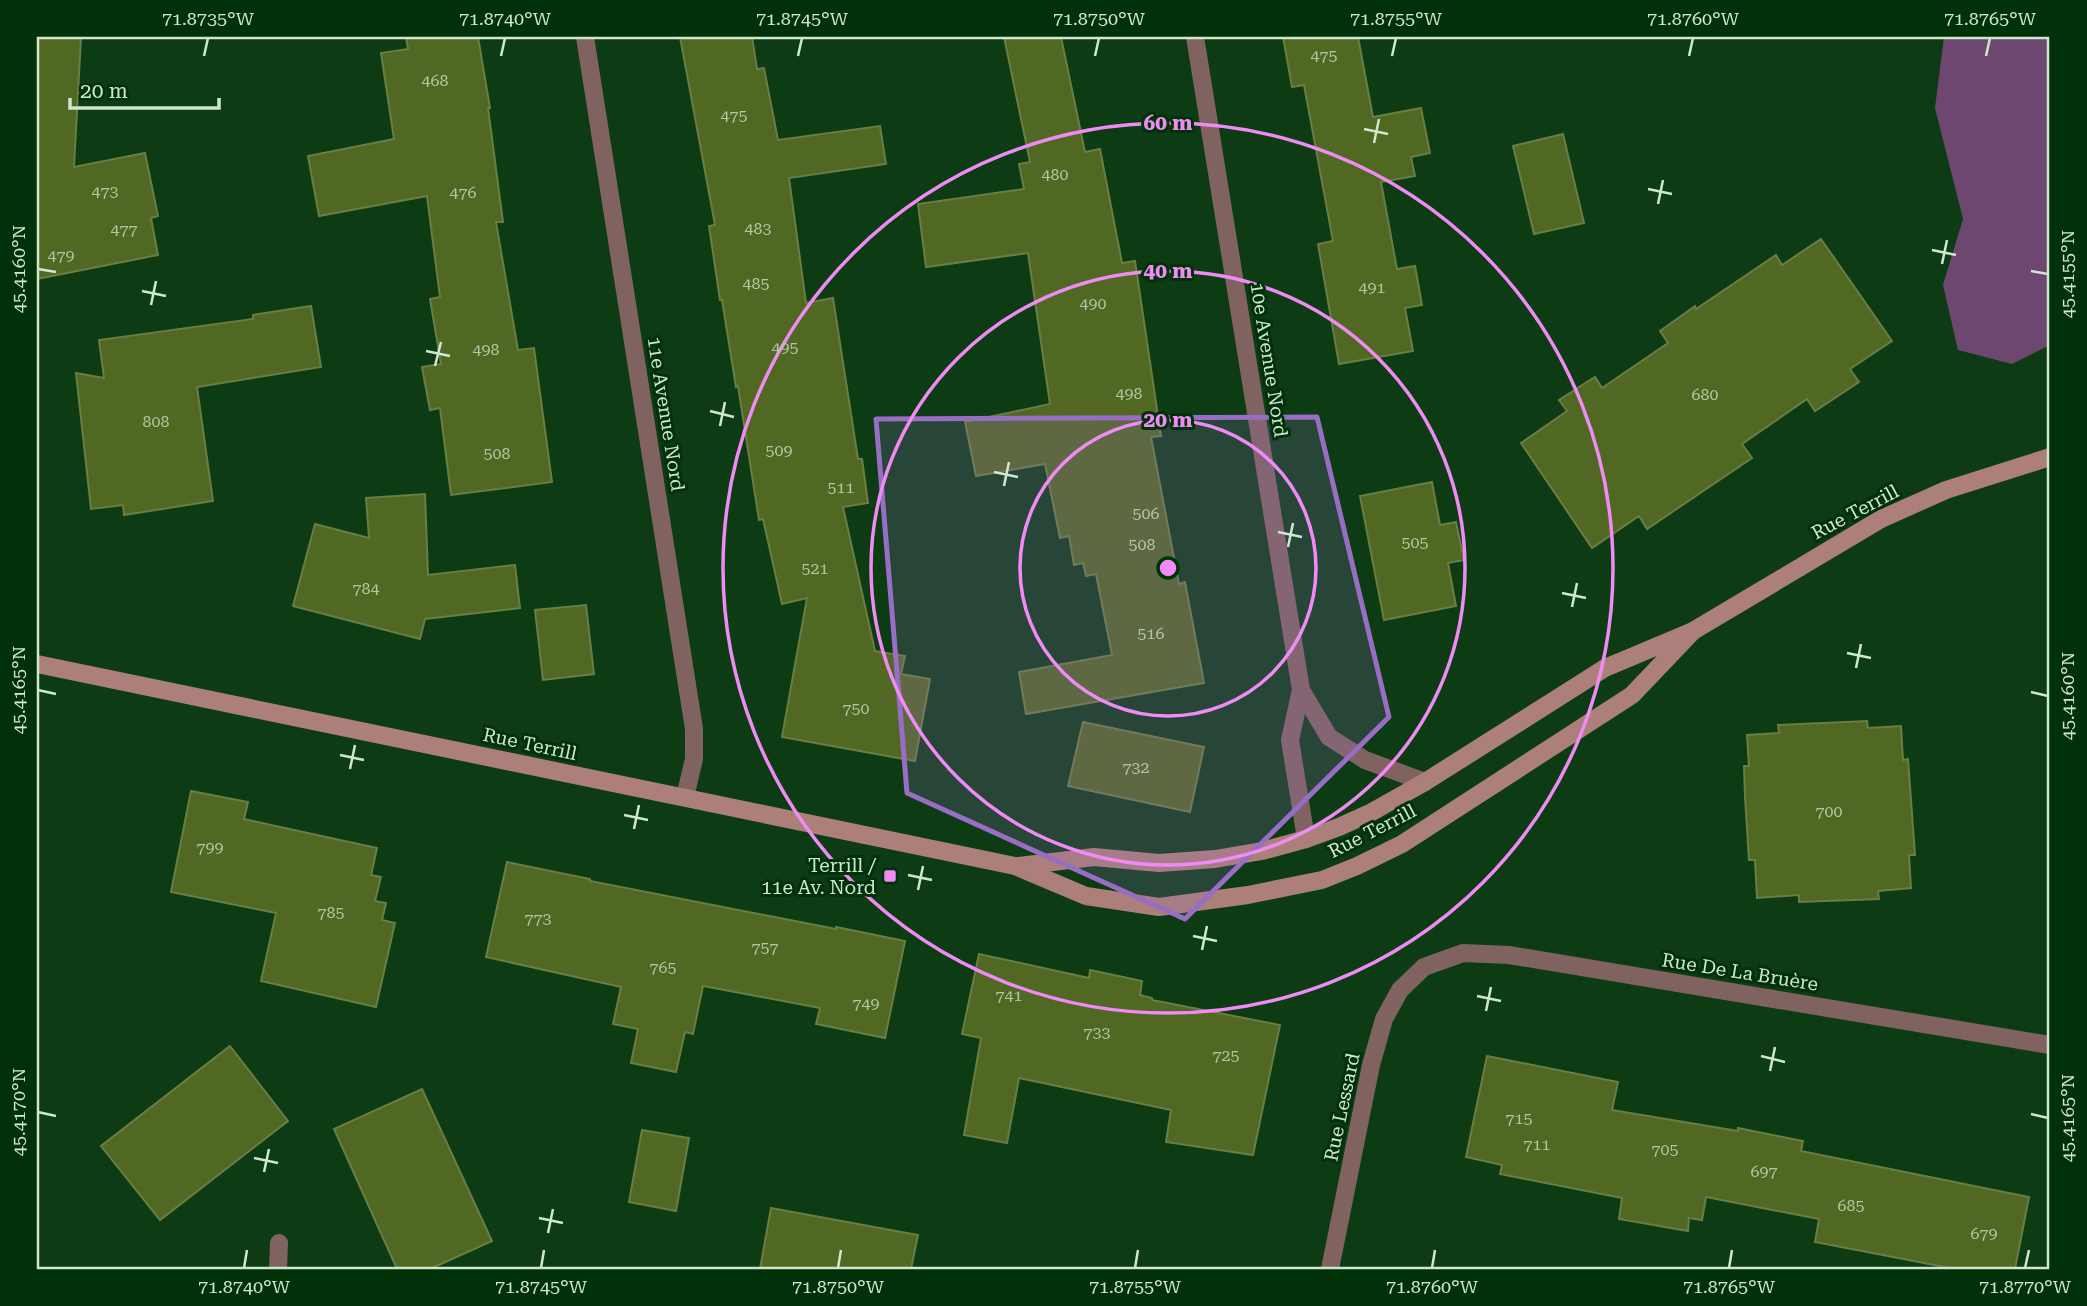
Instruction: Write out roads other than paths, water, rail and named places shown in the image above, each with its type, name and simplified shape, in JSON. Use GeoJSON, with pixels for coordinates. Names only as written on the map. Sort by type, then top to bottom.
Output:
{"type":"FeatureCollection","features":[{"type":"Feature","properties":{"kind":"street","name":"11e Avenue Nord"},"geometry":{"type":"LineString","coordinates":[[585,37],[694,729],[694,759],[685,797]]}},
{"type":"Feature","properties":{"kind":"street","name":"10e Avenue Nord"},"geometry":{"type":"LineString","coordinates":[[1195,37],[1301,690],[1329,737],[1365,760],[1426,782]]}},
{"type":"Feature","properties":{"kind":"street","name":"Rue Terrill"},"geometry":{"type":"LineString","coordinates":[[1015,866],[1094,857],[1159,863],[1215,859],[1262,851],[1306,839],[1370,813],[1426,782],[1605,668],[1693,631],[1881,519],[1946,490],[2050,457]]}},
{"type":"Feature","properties":{"kind":"street","name":"Rue Terrill"},"geometry":{"type":"LineString","coordinates":[[37,664],[1015,866],[1086,896],[1159,907],[1248,895],[1322,880],[1402,844],[1632,695],[1693,631]]}},
{"type":"Feature","properties":{"kind":"street","name":"10e Avenue Nord"},"geometry":{"type":"LineString","coordinates":[[1301,690],[1290,740],[1306,839]]}},
{"type":"Feature","properties":{"kind":"street","name":"Rue De La Bruère"},"geometry":{"type":"LineString","coordinates":[[1424,967],[1463,953],[1509,955],[2050,1045]]}},
{"type":"Feature","properties":{"kind":"street","name":"Rue Lessard"},"geometry":{"type":"LineString","coordinates":[[1330,1269],[1371,1065],[1384,1018],[1400,990],[1424,967]]}},
{"type":"Feature","properties":{"kind":"street"},"geometry":{"type":"LineString","coordinates":[[278,1269],[279,1243]]}},
{"type":"Feature","properties":{"kind":"place","name":"Terrill / 11e Av. Nord"},"geometry":{"type":"Point","coordinates":[890,876]}}]}
